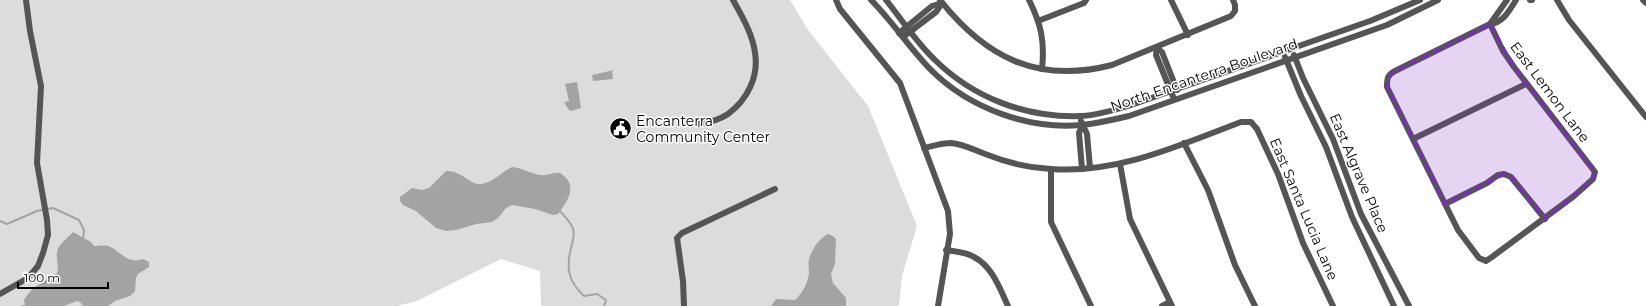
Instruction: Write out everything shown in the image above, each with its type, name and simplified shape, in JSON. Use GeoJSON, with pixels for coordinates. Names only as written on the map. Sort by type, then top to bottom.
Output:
{"type":"FeatureCollection","features":[{"type":"Feature","properties":{"kind":"street"},"geometry":{"type":"LineString","coordinates":[[0,294],[28,278],[38,266],[47,244],[48,220],[43,201],[37,163],[41,86],[30,31],[26,0]]}},
{"type":"Feature","properties":{"kind":"street"},"geometry":{"type":"LineString","coordinates":[[696,124],[711,121],[728,114],[744,98],[753,81],[757,66],[755,52],[750,34],[733,0]]}},
{"type":"Feature","properties":{"kind":"street"},"geometry":{"type":"LineString","coordinates":[[836,0],[840,9],[900,83],[948,211],[950,234],[946,250],[938,306]]}},
{"type":"Feature","properties":{"kind":"street","name":"North Encanterra Boulevard"},"geometry":{"type":"LineString","coordinates":[[872,0],[925,64],[949,86],[970,99],[992,111],[1016,118],[1042,124],[1082,125],[1129,116],[1387,25],[1438,0]]}},
{"type":"Feature","properties":{"kind":"street","name":"North Encanterra Boulevard"},"geometry":{"type":"LineString","coordinates":[[886,0],[933,58],[948,72],[967,86],[1005,105],[1037,113],[1081,116],[1117,109],[1370,21],[1420,0]]}},
{"type":"Feature","properties":{"kind":"street"},"geometry":{"type":"LineString","coordinates":[[1029,0],[1038,21],[1044,52],[1042,69]]}},
{"type":"Feature","properties":{"kind":"street"},"geometry":{"type":"LineString","coordinates":[[1038,21],[1086,0]]}},
{"type":"Feature","properties":{"kind":"street"},"geometry":{"type":"LineString","coordinates":[[1171,0],[1188,35]]}},
{"type":"Feature","properties":{"kind":"street"},"geometry":{"type":"LineString","coordinates":[[901,35],[909,28],[936,12],[941,1],[970,33],[996,53],[1026,65],[1056,72],[1094,70],[1112,65],[1157,48],[1231,16],[1235,11],[1233,0]]}},
{"type":"Feature","properties":{"kind":"street"},"geometry":{"type":"LineString","coordinates":[[1490,24],[1507,0]]}},
{"type":"Feature","properties":{"kind":"street"},"geometry":{"type":"LineString","coordinates":[[1445,204],[1488,183],[1498,175],[1504,174],[1511,177],[1545,219],[1492,258],[1486,261],[1479,258],[1458,230],[1445,204],[1413,139],[1387,87],[1387,79],[1391,73],[1490,24],[1497,23],[1504,18],[1516,0]]}},
{"type":"Feature","properties":{"kind":"street"},"geometry":{"type":"LineString","coordinates":[[1557,0],[1569,20],[1646,116]]}},
{"type":"Feature","properties":{"kind":"street"},"geometry":{"type":"LineString","coordinates":[[1643,0],[1646,3]]}},
{"type":"Feature","properties":{"kind":"street","name":"East Lemon Lane"},"geometry":{"type":"LineString","coordinates":[[1490,24],[1503,51],[1526,84],[1595,172],[1593,179],[1545,219]]}},
{"type":"Feature","properties":{"kind":"street"},"geometry":{"type":"LineString","coordinates":[[1157,48],[1162,52],[1177,98]]}},
{"type":"Feature","properties":{"kind":"street","name":"East Algrave Place"},"geometry":{"type":"LineString","coordinates":[[1292,48],[1303,78],[1333,139],[1361,214],[1409,306]]}},
{"type":"Feature","properties":{"kind":"street","name":"East Algrave Place"},"geometry":{"type":"LineString","coordinates":[[1283,51],[1301,96],[1326,147],[1352,217],[1394,306]]}},
{"type":"Feature","properties":{"kind":"street"},"geometry":{"type":"LineString","coordinates":[[1413,139],[1526,84]]}},
{"type":"Feature","properties":{"kind":"street"},"geometry":{"type":"LineString","coordinates":[[1081,116],[1082,125],[1087,134],[1090,168]]}},
{"type":"Feature","properties":{"kind":"street","name":"East Santa Lucia Lane"},"geometry":{"type":"LineString","coordinates":[[1184,143],[1241,122],[1251,122],[1257,129],[1278,174],[1303,243],[1333,306]]}},
{"type":"Feature","properties":{"kind":"street"},"geometry":{"type":"LineString","coordinates":[[1082,125],[1079,133],[1082,169]]}},
{"type":"Feature","properties":{"kind":"street"},"geometry":{"type":"LineString","coordinates":[[924,148],[951,143],[965,146],[1018,165],[1051,170],[1082,169],[1120,164],[1184,143],[1208,190],[1235,265],[1255,306]]}},
{"type":"Feature","properties":{"kind":"street"},"geometry":{"type":"LineString","coordinates":[[1120,164],[1130,219],[1171,304],[1162,306]]}},
{"type":"Feature","properties":{"kind":"street"},"geometry":{"type":"LineString","coordinates":[[1051,170],[1051,222],[1091,306]]}},
{"type":"Feature","properties":{"kind":"street"},"geometry":{"type":"LineString","coordinates":[[684,306],[683,281],[677,238],[682,233],[775,189]]}},
{"type":"Feature","properties":{"kind":"street"},"geometry":{"type":"LineString","coordinates":[[946,250],[975,257],[984,264],[993,275],[1008,306]]}},
{"type":"Feature","properties":{"kind":"street"},"geometry":{"type":"LineString","coordinates":[[1386,290],[1398,283]]}},
{"type":"Feature","properties":{"kind":"highlighted area"},"geometry":{"type":"Polygon","coordinates":[[[1490,24],[1514,67],[1595,172],[1593,179],[1545,219],[1511,177],[1504,174],[1445,204],[1387,87],[1391,73],[1490,24]]]}},
{"type":"Feature","properties":{"kind":"shaded area"},"geometry":{"type":"Polygon","coordinates":[[[0,0],[790,0],[808,30],[868,106],[917,226],[902,276],[899,306],[541,306],[540,271],[501,259],[417,301],[397,306],[0,306],[0,0]]]}},
{"type":"Feature","properties":{"kind":"shaded area"},"geometry":{"type":"Polygon","coordinates":[[[614,70],[612,72],[613,79],[593,81],[592,75],[614,70]]]}},
{"type":"Feature","properties":{"kind":"shaded area"},"geometry":{"type":"Polygon","coordinates":[[[577,82],[581,108],[571,111],[564,102],[569,101],[565,84],[577,82]]]}},
{"type":"Feature","properties":{"kind":"shaded area"},"geometry":{"type":"Polygon","coordinates":[[[512,167],[541,175],[560,173],[567,179],[570,193],[558,214],[553,215],[535,209],[512,205],[506,208],[498,218],[492,222],[446,231],[436,228],[416,211],[403,205],[400,201],[400,197],[412,188],[422,190],[429,188],[446,171],[452,171],[477,184],[481,184],[493,180],[512,167]]]}},
{"type":"Feature","properties":{"kind":"shaded area"},"geometry":{"type":"Polygon","coordinates":[[[73,232],[91,242],[94,246],[108,246],[132,260],[143,259],[149,262],[149,267],[138,274],[136,278],[135,291],[130,296],[115,301],[108,306],[83,306],[77,301],[64,306],[25,306],[24,300],[30,291],[57,273],[57,253],[59,246],[73,232]]]}},
{"type":"Feature","properties":{"kind":"shaded area"},"geometry":{"type":"Polygon","coordinates":[[[828,234],[836,239],[835,264],[831,274],[833,283],[846,298],[846,306],[771,306],[776,299],[795,300],[800,294],[808,279],[810,255],[819,241],[828,234]]]}},
{"type":"Feature","properties":{"kind":"waterway"},"geometry":{"type":"LineString","coordinates":[[0,221],[7,224],[37,211],[53,208],[79,220],[84,230],[83,239]]}},
{"type":"Feature","properties":{"kind":"waterway"},"geometry":{"type":"LineString","coordinates":[[560,211],[571,224],[574,231],[574,238],[569,255],[569,268],[572,279],[584,296],[597,294],[606,300],[604,306]]}},
{"type":"Feature","properties":{"kind":"place","name":"Encanterra Community Center"},"geometry":{"type":"Point","coordinates":[620,129]}}]}
